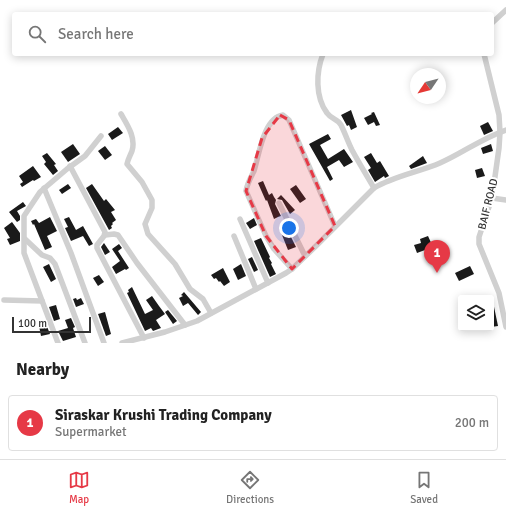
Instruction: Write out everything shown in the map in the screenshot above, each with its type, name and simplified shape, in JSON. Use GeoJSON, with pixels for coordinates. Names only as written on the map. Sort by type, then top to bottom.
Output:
{"type":"FeatureCollection","features":[{"type":"Feature","properties":{"kind":"street"},"geometry":{"type":"LineString","coordinates":[[494,22],[506,10]]}},
{"type":"Feature","properties":{"kind":"street"},"geometry":{"type":"LineString","coordinates":[[322,56],[318,73],[318,90],[321,101],[328,115],[340,123],[353,151],[374,188]]}},
{"type":"Feature","properties":{"kind":"street","name":"BAIF ROAD"},"geometry":{"type":"LineString","coordinates":[[484,56],[503,131],[492,198],[479,237],[479,244],[499,292],[506,327]]}},
{"type":"Feature","properties":{"kind":"street"},"geometry":{"type":"LineString","coordinates":[[121,114],[134,140],[132,152],[127,164],[142,182],[152,200],[152,208],[146,224],[148,234],[175,264],[190,289],[203,299],[210,313]]}},
{"type":"Feature","properties":{"kind":"street"},"geometry":{"type":"LineString","coordinates":[[292,269],[274,249],[266,236],[246,191],[254,170],[258,149],[262,138],[278,116],[283,115],[289,120],[334,226]]}},
{"type":"Feature","properties":{"kind":"street"},"geometry":{"type":"LineString","coordinates":[[122,343],[186,325],[256,290],[292,269],[374,188],[386,182],[441,162],[471,145],[503,131]]}},
{"type":"Feature","properties":{"kind":"street"},"geometry":{"type":"LineString","coordinates":[[58,343],[24,253],[24,216],[37,195],[70,166],[85,156],[101,136]]}},
{"type":"Feature","properties":{"kind":"street"},"geometry":{"type":"LineString","coordinates":[[70,166],[104,229],[105,235]]}},
{"type":"Feature","properties":{"kind":"street"},"geometry":{"type":"LineString","coordinates":[[44,188],[71,253],[104,343]]}},
{"type":"Feature","properties":{"kind":"street"},"geometry":{"type":"LineString","coordinates":[[492,198],[506,200]]}},
{"type":"Feature","properties":{"kind":"street"},"geometry":{"type":"LineString","coordinates":[[279,203],[305,256]]}},
{"type":"Feature","properties":{"kind":"street"},"geometry":{"type":"LineString","coordinates":[[240,219],[268,283]]}},
{"type":"Feature","properties":{"kind":"street"},"geometry":{"type":"LineString","coordinates":[[144,338],[97,248],[97,245],[105,235],[118,235],[137,263],[186,325]]}},
{"type":"Feature","properties":{"kind":"street"},"geometry":{"type":"LineString","coordinates":[[234,236],[256,290]]}},
{"type":"Feature","properties":{"kind":"street"},"geometry":{"type":"LineString","coordinates":[[25,239],[42,255],[53,260],[85,343]]}},
{"type":"Feature","properties":{"kind":"street"},"geometry":{"type":"LineString","coordinates":[[4,300],[42,301]]}},
{"type":"Feature","properties":{"kind":"highlighted area"},"geometry":{"type":"Polygon","coordinates":[[[280,115],[289,120],[335,226],[292,269],[266,236],[246,191],[262,138],[280,115]]]}},
{"type":"Feature","properties":{"kind":"building"},"geometry":{"type":"Polygon","coordinates":[[[351,110],[357,127],[351,130],[341,115],[351,110]]]}},
{"type":"Feature","properties":{"kind":"building"},"geometry":{"type":"Polygon","coordinates":[[[374,112],[380,125],[376,126],[374,122],[368,125],[364,118],[374,112]]]}},
{"type":"Feature","properties":{"kind":"building"},"geometry":{"type":"Polygon","coordinates":[[[488,122],[493,131],[484,135],[480,126],[488,122]]]}},
{"type":"Feature","properties":{"kind":"building"},"geometry":{"type":"Polygon","coordinates":[[[118,127],[123,133],[112,140],[108,134],[118,127]]]}},
{"type":"Feature","properties":{"kind":"building"},"geometry":{"type":"Polygon","coordinates":[[[328,134],[331,139],[320,145],[328,159],[344,149],[353,162],[344,167],[339,160],[327,167],[333,179],[330,181],[309,144],[328,134]]]}},
{"type":"Feature","properties":{"kind":"building"},"geometry":{"type":"Polygon","coordinates":[[[73,144],[80,154],[68,162],[61,152],[73,144]]]}},
{"type":"Feature","properties":{"kind":"building"},"geometry":{"type":"Polygon","coordinates":[[[491,144],[493,151],[483,154],[481,148],[491,144]]]}},
{"type":"Feature","properties":{"kind":"building"},"geometry":{"type":"Polygon","coordinates":[[[105,146],[112,155],[105,160],[98,151],[105,146]]]}},
{"type":"Feature","properties":{"kind":"building"},"geometry":{"type":"Polygon","coordinates":[[[47,153],[56,164],[54,165],[58,171],[53,175],[44,164],[46,162],[42,156],[47,153]]]}},
{"type":"Feature","properties":{"kind":"building"},"geometry":{"type":"Polygon","coordinates":[[[371,153],[377,163],[380,161],[389,176],[385,178],[384,176],[375,182],[368,170],[371,168],[364,157],[371,153]]]}},
{"type":"Feature","properties":{"kind":"building"},"geometry":{"type":"Polygon","coordinates":[[[423,156],[427,163],[411,169],[409,166],[423,156]]]}},
{"type":"Feature","properties":{"kind":"building"},"geometry":{"type":"Polygon","coordinates":[[[33,166],[41,177],[22,187],[20,184],[23,182],[19,176],[33,166]]]}},
{"type":"Feature","properties":{"kind":"building"},"geometry":{"type":"Polygon","coordinates":[[[482,168],[485,176],[477,178],[475,170],[482,168]]]}},
{"type":"Feature","properties":{"kind":"building"},"geometry":{"type":"Polygon","coordinates":[[[263,181],[269,195],[272,193],[276,200],[275,204],[281,216],[274,219],[267,200],[266,201],[258,183],[263,181]]]}},
{"type":"Feature","properties":{"kind":"building"},"geometry":{"type":"Polygon","coordinates":[[[68,184],[71,188],[62,194],[59,190],[68,184]]]}},
{"type":"Feature","properties":{"kind":"building"},"geometry":{"type":"Polygon","coordinates":[[[92,184],[104,201],[106,199],[115,210],[111,212],[116,220],[112,223],[112,228],[109,230],[86,188],[92,184]]]}},
{"type":"Feature","properties":{"kind":"building"},"geometry":{"type":"Polygon","coordinates":[[[296,185],[306,199],[300,203],[290,189],[296,185]]]}},
{"type":"Feature","properties":{"kind":"building"},"geometry":{"type":"Polygon","coordinates":[[[281,195],[295,210],[290,214],[282,200],[277,199],[281,195]]]}},
{"type":"Feature","properties":{"kind":"building"},"geometry":{"type":"Polygon","coordinates":[[[23,202],[26,206],[17,211],[20,216],[20,220],[17,222],[9,212],[23,202]]]}},
{"type":"Feature","properties":{"kind":"building"},"geometry":{"type":"Polygon","coordinates":[[[50,217],[57,231],[47,236],[52,247],[45,250],[34,224],[33,225],[31,221],[36,219],[39,223],[50,217]]]}},
{"type":"Feature","properties":{"kind":"building"},"geometry":{"type":"Polygon","coordinates":[[[69,217],[76,230],[83,226],[93,244],[89,246],[83,236],[71,241],[65,228],[68,227],[64,219],[69,217]]]}},
{"type":"Feature","properties":{"kind":"building"},"geometry":{"type":"Polygon","coordinates":[[[254,218],[257,225],[250,229],[246,223],[254,218]]]}},
{"type":"Feature","properties":{"kind":"building"},"geometry":{"type":"Polygon","coordinates":[[[12,222],[20,233],[20,241],[10,245],[7,239],[10,238],[4,228],[12,222]]]}},
{"type":"Feature","properties":{"kind":"building"},"geometry":{"type":"Polygon","coordinates":[[[286,227],[296,247],[288,250],[280,230],[286,227]]]}},
{"type":"Feature","properties":{"kind":"building"},"geometry":{"type":"Polygon","coordinates":[[[428,236],[433,247],[417,253],[414,245],[421,243],[420,239],[428,236]]]}},
{"type":"Feature","properties":{"kind":"building"},"geometry":{"type":"Polygon","coordinates":[[[261,238],[276,274],[270,277],[254,241],[261,238]]]}},
{"type":"Feature","properties":{"kind":"building"},"geometry":{"type":"Polygon","coordinates":[[[104,243],[110,252],[105,255],[101,247],[104,243]]]}},
{"type":"Feature","properties":{"kind":"building"},"geometry":{"type":"Polygon","coordinates":[[[119,244],[122,248],[118,251],[129,268],[116,274],[112,267],[120,261],[112,249],[119,244]]]}},
{"type":"Feature","properties":{"kind":"building"},"geometry":{"type":"Polygon","coordinates":[[[252,257],[258,270],[254,272],[248,259],[252,257]]]}},
{"type":"Feature","properties":{"kind":"building"},"geometry":{"type":"Polygon","coordinates":[[[49,264],[56,279],[51,282],[43,267],[49,264]]]}},
{"type":"Feature","properties":{"kind":"building"},"geometry":{"type":"Polygon","coordinates":[[[241,264],[246,276],[238,280],[233,269],[241,264]]]}},
{"type":"Feature","properties":{"kind":"building"},"geometry":{"type":"Polygon","coordinates":[[[470,266],[474,274],[459,281],[455,273],[470,266]]]}},
{"type":"Feature","properties":{"kind":"building"},"geometry":{"type":"Polygon","coordinates":[[[223,268],[230,282],[224,286],[220,281],[219,282],[216,278],[214,279],[211,275],[223,268]]]}},
{"type":"Feature","properties":{"kind":"building"},"geometry":{"type":"Polygon","coordinates":[[[99,275],[104,282],[98,286],[93,278],[99,275]]]}},
{"type":"Feature","properties":{"kind":"building"},"geometry":{"type":"Polygon","coordinates":[[[132,287],[145,314],[153,310],[146,300],[152,296],[165,314],[156,320],[161,328],[153,331],[151,328],[145,331],[127,293],[132,287]]]}},
{"type":"Feature","properties":{"kind":"building"},"geometry":{"type":"Polygon","coordinates":[[[184,292],[201,312],[198,315],[188,303],[183,306],[179,298],[183,296],[181,295],[184,292]]]}},
{"type":"Feature","properties":{"kind":"building"},"geometry":{"type":"Polygon","coordinates":[[[76,298],[77,300],[81,298],[84,304],[76,307],[73,299],[76,298]]]}},
{"type":"Feature","properties":{"kind":"building"},"geometry":{"type":"Polygon","coordinates":[[[56,305],[60,319],[54,321],[49,307],[56,305]]]}},
{"type":"Feature","properties":{"kind":"building"},"geometry":{"type":"Polygon","coordinates":[[[494,307],[498,326],[494,327],[494,307]]]}},
{"type":"Feature","properties":{"kind":"building"},"geometry":{"type":"Polygon","coordinates":[[[168,310],[177,321],[173,324],[165,312],[168,310]]]}},
{"type":"Feature","properties":{"kind":"building"},"geometry":{"type":"Polygon","coordinates":[[[105,312],[111,334],[106,336],[98,314],[105,312]]]}},
{"type":"Feature","properties":{"kind":"building"},"geometry":{"type":"Polygon","coordinates":[[[71,318],[75,327],[73,328],[76,337],[63,341],[58,331],[68,328],[65,320],[71,318]]]}},
{"type":"Feature","properties":{"kind":"building"},"geometry":{"type":"Polygon","coordinates":[[[46,324],[50,334],[41,336],[39,326],[46,324]]]}},
{"type":"Feature","properties":{"kind":"place","name":"Siraskar Krushi Trading Company"},"geometry":{"type":"Point","coordinates":[437,273]}}]}
